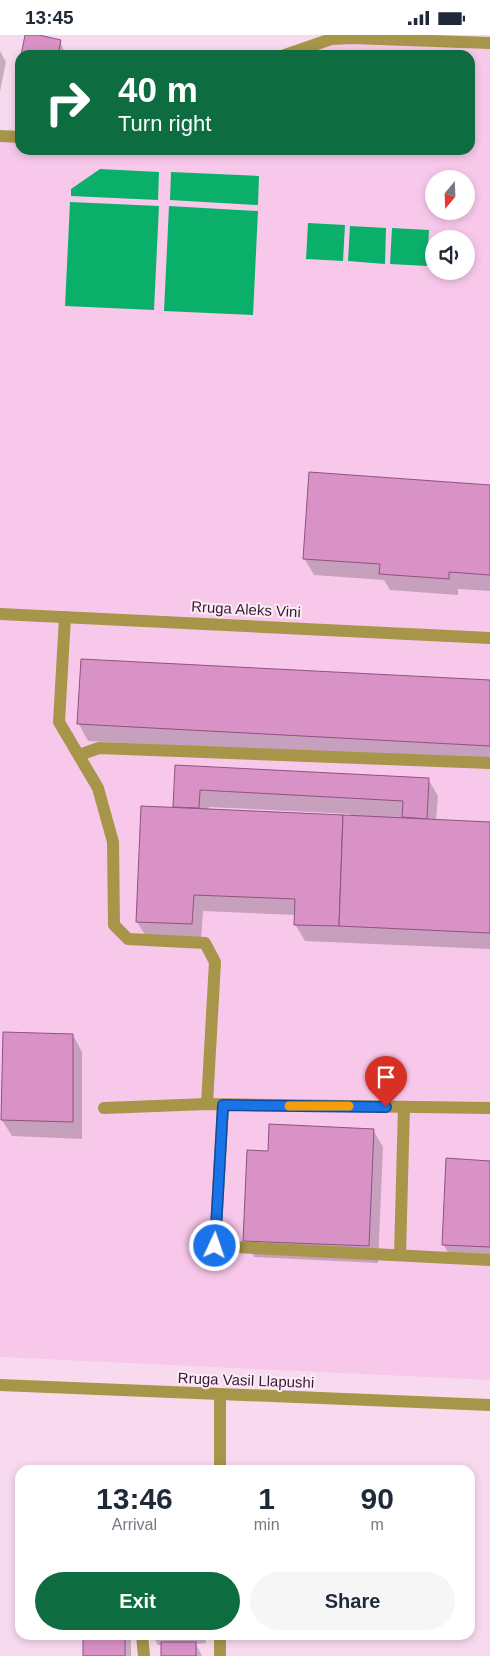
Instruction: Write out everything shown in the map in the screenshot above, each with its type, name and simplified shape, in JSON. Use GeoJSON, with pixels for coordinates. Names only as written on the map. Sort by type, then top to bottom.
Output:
{"type":"FeatureCollection","features":[{"type":"Feature","properties":{"kind":"street"},"geometry":{"type":"LineString","coordinates":[[297,50],[312,44],[345,38],[490,43]]}},
{"type":"Feature","properties":{"kind":"street"},"geometry":{"type":"LineString","coordinates":[[0,136],[15,137]]}},
{"type":"Feature","properties":{"kind":"street","name":"Rruga Aleks Vini"},"geometry":{"type":"LineString","coordinates":[[0,614],[490,638]]}},
{"type":"Feature","properties":{"kind":"street"},"geometry":{"type":"LineString","coordinates":[[66,617],[58,722],[98,788],[113,842],[114,925],[128,939],[205,943],[216,961],[207,1105]]}},
{"type":"Feature","properties":{"kind":"street"},"geometry":{"type":"LineString","coordinates":[[79,755],[99,748],[490,763]]}},
{"type":"Feature","properties":{"kind":"street"},"geometry":{"type":"LineString","coordinates":[[104,1108],[207,1105],[490,1108]]}},
{"type":"Feature","properties":{"kind":"street"},"geometry":{"type":"LineString","coordinates":[[223,1105],[215,1246],[490,1260]]}},
{"type":"Feature","properties":{"kind":"street"},"geometry":{"type":"LineString","coordinates":[[400,1255],[404,1107]]}},
{"type":"Feature","properties":{"kind":"street","name":"Rruga Vasil Llapushi"},"geometry":{"type":"LineString","coordinates":[[0,1385],[490,1405]]}},
{"type":"Feature","properties":{"kind":"street"},"geometry":{"type":"LineString","coordinates":[[220,1395],[220,1465]]}},
{"type":"Feature","properties":{"kind":"street"},"geometry":{"type":"LineString","coordinates":[[142,1640],[144,1656]]}},
{"type":"Feature","properties":{"kind":"street"},"geometry":{"type":"LineString","coordinates":[[220,1640],[220,1656]]}},
{"type":"Feature","properties":{"kind":"shaded area"},"geometry":{"type":"Polygon","coordinates":[[[325,41],[490,48],[490,1380],[0,1357],[0,139],[15,140],[15,155],[475,155],[475,50],[302,50],[325,41]]]}},
{"type":"Feature","properties":{"kind":"shaded area"},"geometry":{"type":"Polygon","coordinates":[[[100,169],[159,172],[158,200],[71,196],[71,189],[100,169]]]}},
{"type":"Feature","properties":{"kind":"shaded area"},"geometry":{"type":"Polygon","coordinates":[[[171,172],[259,176],[258,205],[170,200],[171,172]]]}},
{"type":"Feature","properties":{"kind":"shaded area"},"geometry":{"type":"Polygon","coordinates":[[[70,202],[159,206],[154,310],[65,306],[70,202]]]}},
{"type":"Feature","properties":{"kind":"shaded area"},"geometry":{"type":"Polygon","coordinates":[[[169,206],[258,211],[253,315],[164,311],[169,206]]]}},
{"type":"Feature","properties":{"kind":"shaded area"},"geometry":{"type":"Polygon","coordinates":[[[308,223],[345,225],[343,261],[306,259],[308,223]]]}},
{"type":"Feature","properties":{"kind":"shaded area"},"geometry":{"type":"Polygon","coordinates":[[[350,226],[386,228],[385,264],[348,261],[350,226]]]}},
{"type":"Feature","properties":{"kind":"shaded area"},"geometry":{"type":"Polygon","coordinates":[[[392,228],[429,230],[425,230],[425,266],[390,264],[392,228]]]}},
{"type":"Feature","properties":{"kind":"building"},"geometry":{"type":"Polygon","coordinates":[[[25,35],[39,35],[61,40],[59,50],[22,50],[25,35]]]}},
{"type":"Feature","properties":{"kind":"building"},"geometry":{"type":"Polygon","coordinates":[[[309,472],[490,485],[490,575],[449,572],[449,579],[379,574],[380,564],[303,559],[309,472]]]}},
{"type":"Feature","properties":{"kind":"building"},"geometry":{"type":"Polygon","coordinates":[[[81,659],[490,680],[490,746],[77,724],[81,659]]]}},
{"type":"Feature","properties":{"kind":"building"},"geometry":{"type":"Polygon","coordinates":[[[175,765],[429,778],[427,819],[402,817],[403,801],[200,790],[199,808],[173,807],[175,765]]]}},
{"type":"Feature","properties":{"kind":"building"},"geometry":{"type":"Polygon","coordinates":[[[141,806],[343,815],[339,926],[294,925],[295,899],[194,895],[192,924],[136,922],[141,806]]]}},
{"type":"Feature","properties":{"kind":"building"},"geometry":{"type":"Polygon","coordinates":[[[343,815],[490,822],[490,933],[339,926],[343,815]]]}},
{"type":"Feature","properties":{"kind":"building"},"geometry":{"type":"Polygon","coordinates":[[[3,1032],[73,1034],[73,1122],[1,1120],[3,1032]]]}},
{"type":"Feature","properties":{"kind":"building"},"geometry":{"type":"Polygon","coordinates":[[[269,1124],[374,1129],[369,1246],[243,1241],[247,1150],[268,1151],[269,1124]]]}},
{"type":"Feature","properties":{"kind":"building"},"geometry":{"type":"Polygon","coordinates":[[[446,1158],[490,1161],[490,1247],[442,1245],[446,1158]]]}},
{"type":"Feature","properties":{"kind":"building"},"geometry":{"type":"Polygon","coordinates":[[[83,1640],[125,1640],[125,1656],[83,1656],[83,1640]]]}},
{"type":"Feature","properties":{"kind":"building"},"geometry":{"type":"Polygon","coordinates":[[[161,1642],[196,1642],[196,1656],[161,1656],[161,1642]]]}},
{"type":"Feature","properties":{"kind":"slow traffic"},"geometry":{"type":"LineString","coordinates":[[289,1106],[349,1106]]}},
{"type":"Feature","properties":{"kind":"route"},"geometry":{"type":"LineString","coordinates":[[215,1246],[223,1105],[386,1107]]}}]}
